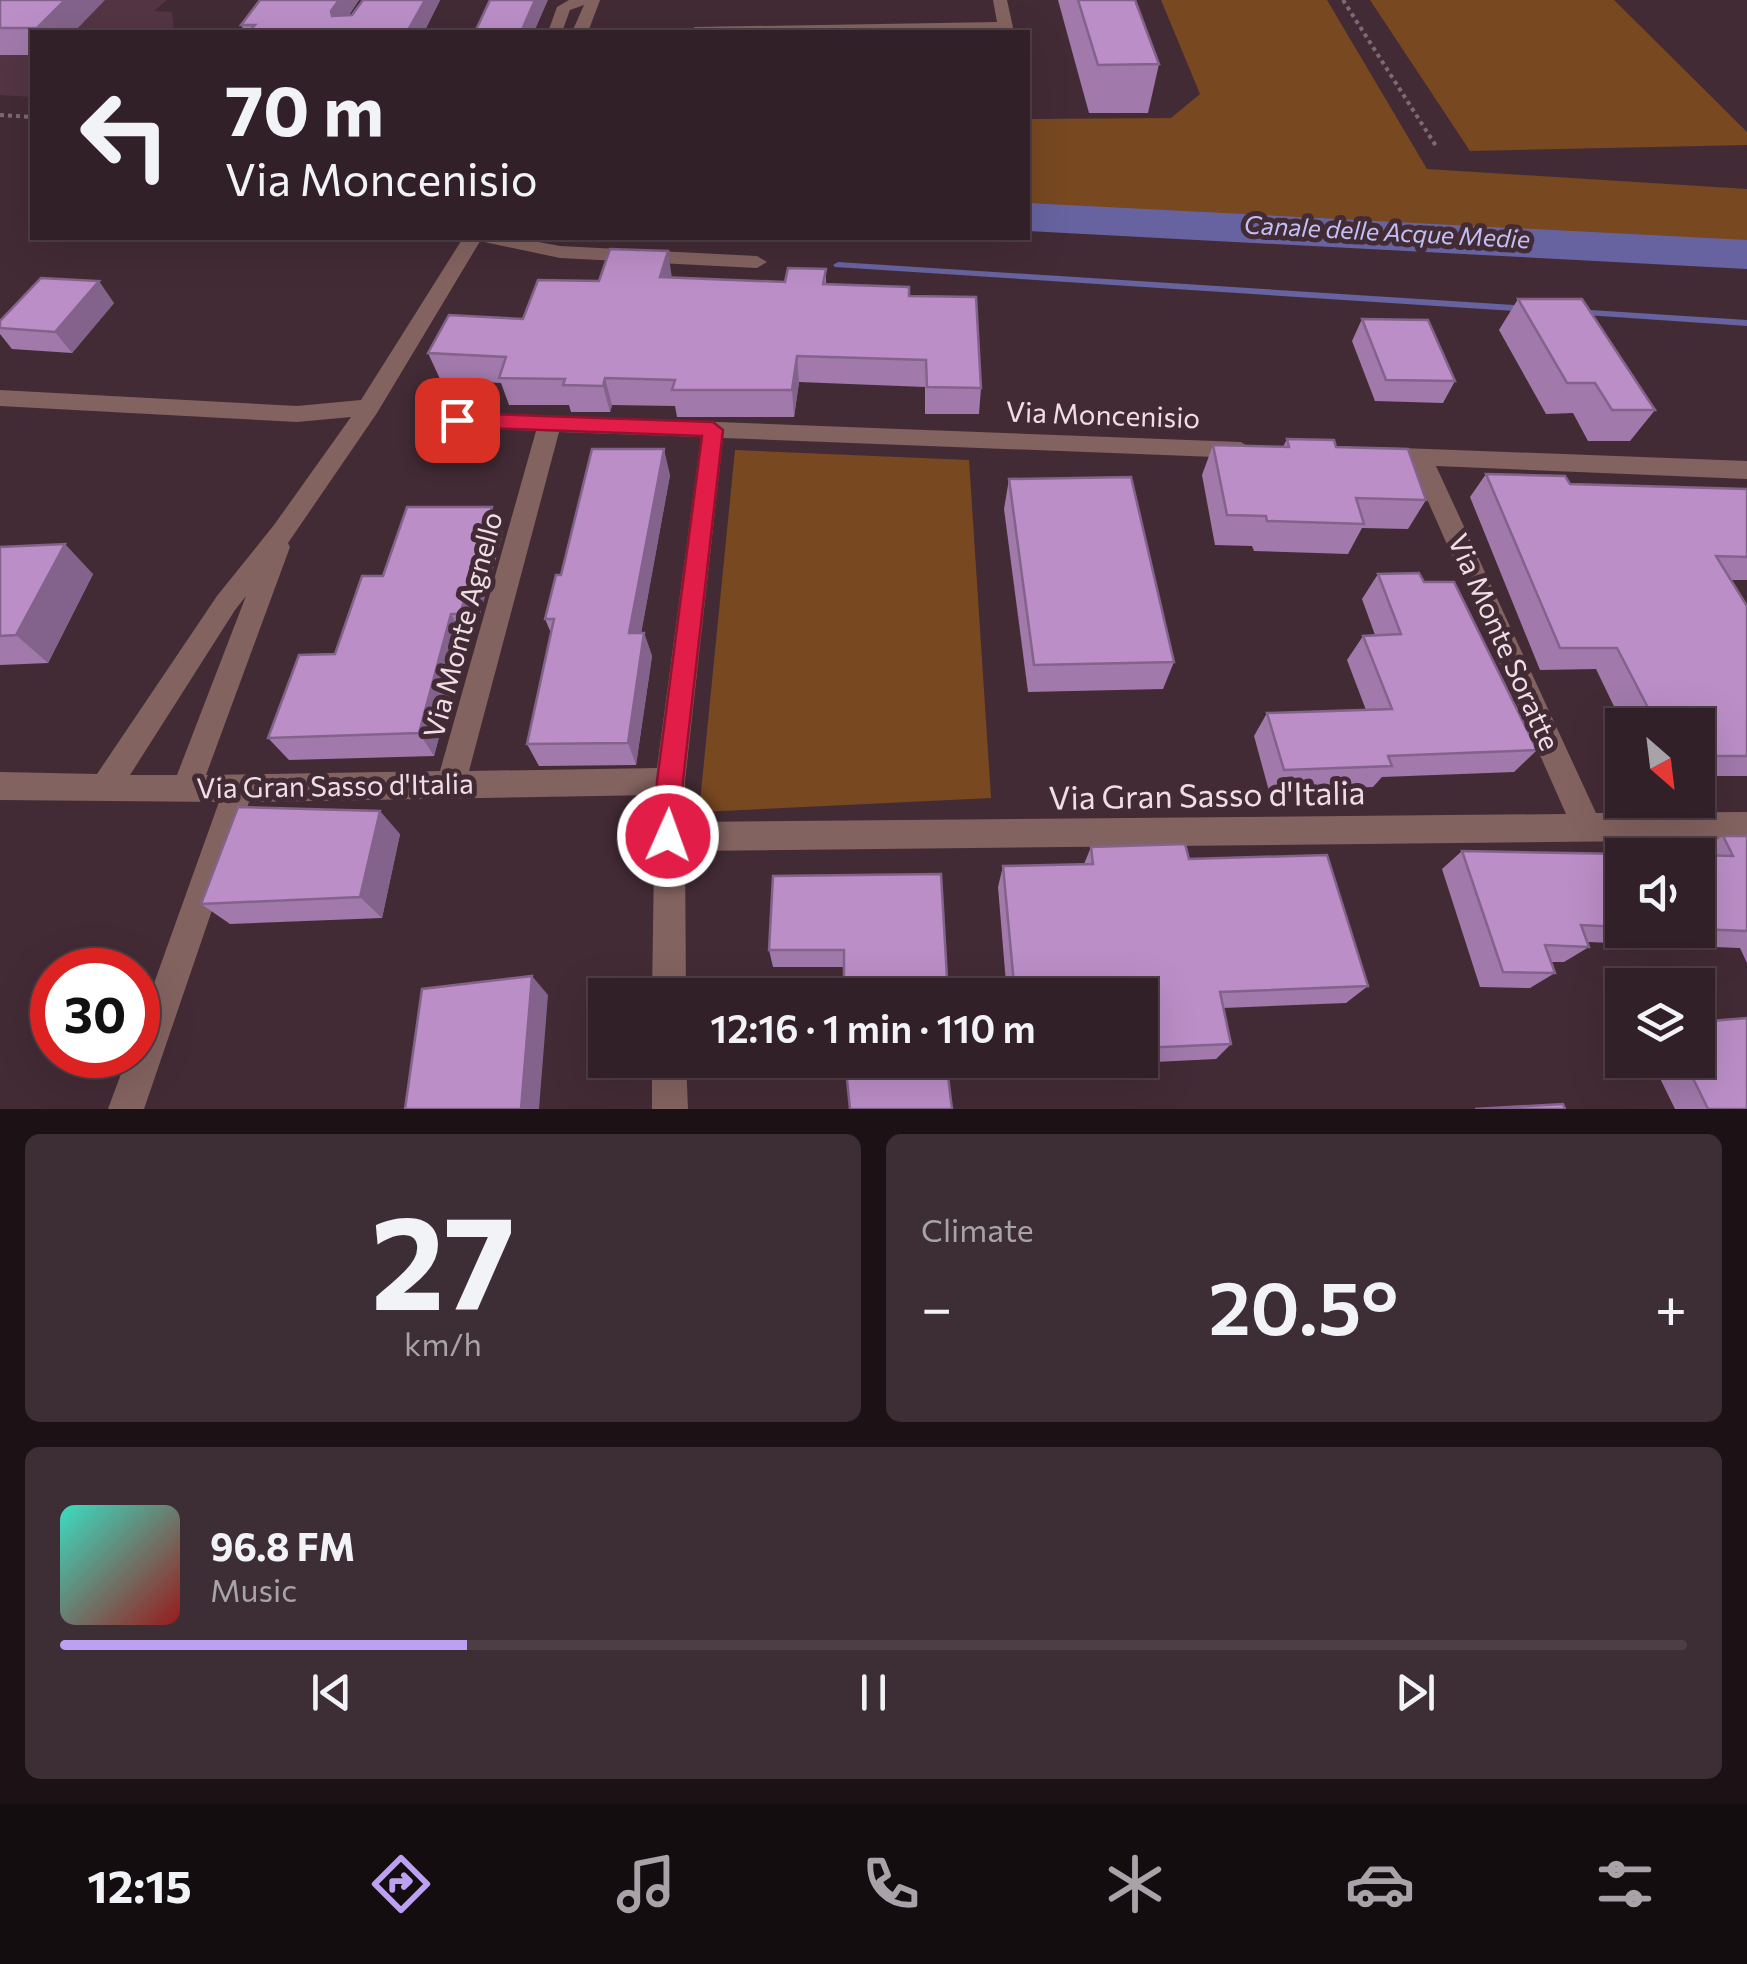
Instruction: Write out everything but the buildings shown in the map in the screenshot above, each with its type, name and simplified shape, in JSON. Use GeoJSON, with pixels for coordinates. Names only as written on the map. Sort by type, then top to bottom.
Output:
{"type":"FeatureCollection","features":[{"type":"Feature","properties":{"kind":"street"},"geometry":{"type":"LineString","coordinates":[[555,30],[564,7],[584,0]]}},
{"type":"Feature","properties":{"kind":"street"},"geometry":{"type":"LineString","coordinates":[[581,30],[592,0]]}},
{"type":"Feature","properties":{"kind":"street"},"geometry":{"type":"LineString","coordinates":[[902,30],[1006,29],[1000,0]]}},
{"type":"Feature","properties":{"kind":"street"},"geometry":{"type":"LineString","coordinates":[[104,788],[226,603],[283,532],[362,417],[471,240]]}},
{"type":"Feature","properties":{"kind":"street"},"geometry":{"type":"LineString","coordinates":[[504,240],[584,254],[757,262]]}},
{"type":"Feature","properties":{"kind":"street"},"geometry":{"type":"LineString","coordinates":[[0,398],[362,417]]}},
{"type":"Feature","properties":{"kind":"street","name":"Via Moncenisio"},"geometry":{"type":"LineString","coordinates":[[457,420],[1263,451]]}},
{"type":"Feature","properties":{"kind":"street","name":"Via Monte Agnello"},"geometry":{"type":"LineString","coordinates":[[451,784],[550,424]]}},
{"type":"Feature","properties":{"kind":"street"},"geometry":{"type":"LineString","coordinates":[[669,978],[670,781],[713,430]]}},
{"type":"Feature","properties":{"kind":"street"},"geometry":{"type":"LineString","coordinates":[[1361,455],[1747,470]]}},
{"type":"Feature","properties":{"kind":"street","name":"Via Monte Soratte"},"geometry":{"type":"LineString","coordinates":[[1420,457],[1587,828]]}},
{"type":"Feature","properties":{"kind":"street"},"geometry":{"type":"LineString","coordinates":[[186,788],[283,532]]}},
{"type":"Feature","properties":{"kind":"street","name":"Via Gran Sasso d'Italia"},"geometry":{"type":"LineString","coordinates":[[0,786],[239,788],[670,781]]}},
{"type":"Feature","properties":{"kind":"street"},"geometry":{"type":"LineString","coordinates":[[126,1109],[239,788]]}},
{"type":"Feature","properties":{"kind":"street","name":"Via Gran Sasso d'Italia"},"geometry":{"type":"LineString","coordinates":[[668,836],[1747,826]]}},
{"type":"Feature","properties":{"kind":"street"},"geometry":{"type":"LineString","coordinates":[[669,1078],[670,1109]]}},
{"type":"Feature","properties":{"kind":"path"},"geometry":{"type":"LineString","coordinates":[[1343,0],[1436,146]]}},
{"type":"Feature","properties":{"kind":"path"},"geometry":{"type":"LineString","coordinates":[[0,115],[30,117]]}},
{"type":"Feature","properties":{"kind":"shaded area"},"geometry":{"type":"Polygon","coordinates":[[[0,0],[167,0],[154,11],[172,12],[174,30],[30,30],[30,97],[0,95],[0,0]]]}},
{"type":"Feature","properties":{"kind":"shaded area"},"geometry":{"type":"Polygon","coordinates":[[[1161,0],[1327,0],[1427,169],[1747,189],[1747,251],[1030,213],[1030,119],[1171,118],[1200,94],[1161,0]]]}},
{"type":"Feature","properties":{"kind":"shaded area"},"geometry":{"type":"Polygon","coordinates":[[[1370,0],[1614,0],[1747,132],[1747,145],[1470,151],[1370,0]]]}},
{"type":"Feature","properties":{"kind":"shaded area"},"geometry":{"type":"Polygon","coordinates":[[[735,450],[969,460],[991,798],[699,812],[735,450]]]}},
{"type":"Feature","properties":{"kind":"water"},"geometry":{"type":"Polygon","coordinates":[[[1030,213],[1747,251],[1747,269],[1030,231],[1030,213]]]}},
{"type":"Feature","properties":{"kind":"waterway","name":"Canale delle Acque Medie"},"geometry":{"type":"LineString","coordinates":[[1030,213],[1747,251]]}},
{"type":"Feature","properties":{"kind":"waterway"},"geometry":{"type":"LineString","coordinates":[[838,265],[1530,309]]}},
{"type":"Feature","properties":{"kind":"waterway"},"geometry":{"type":"LineString","coordinates":[[1575,312],[1747,323]]}},
{"type":"Feature","properties":{"kind":"route"},"geometry":{"type":"LineString","coordinates":[[457,420],[713,430],[670,781],[668,836]]}}]}
